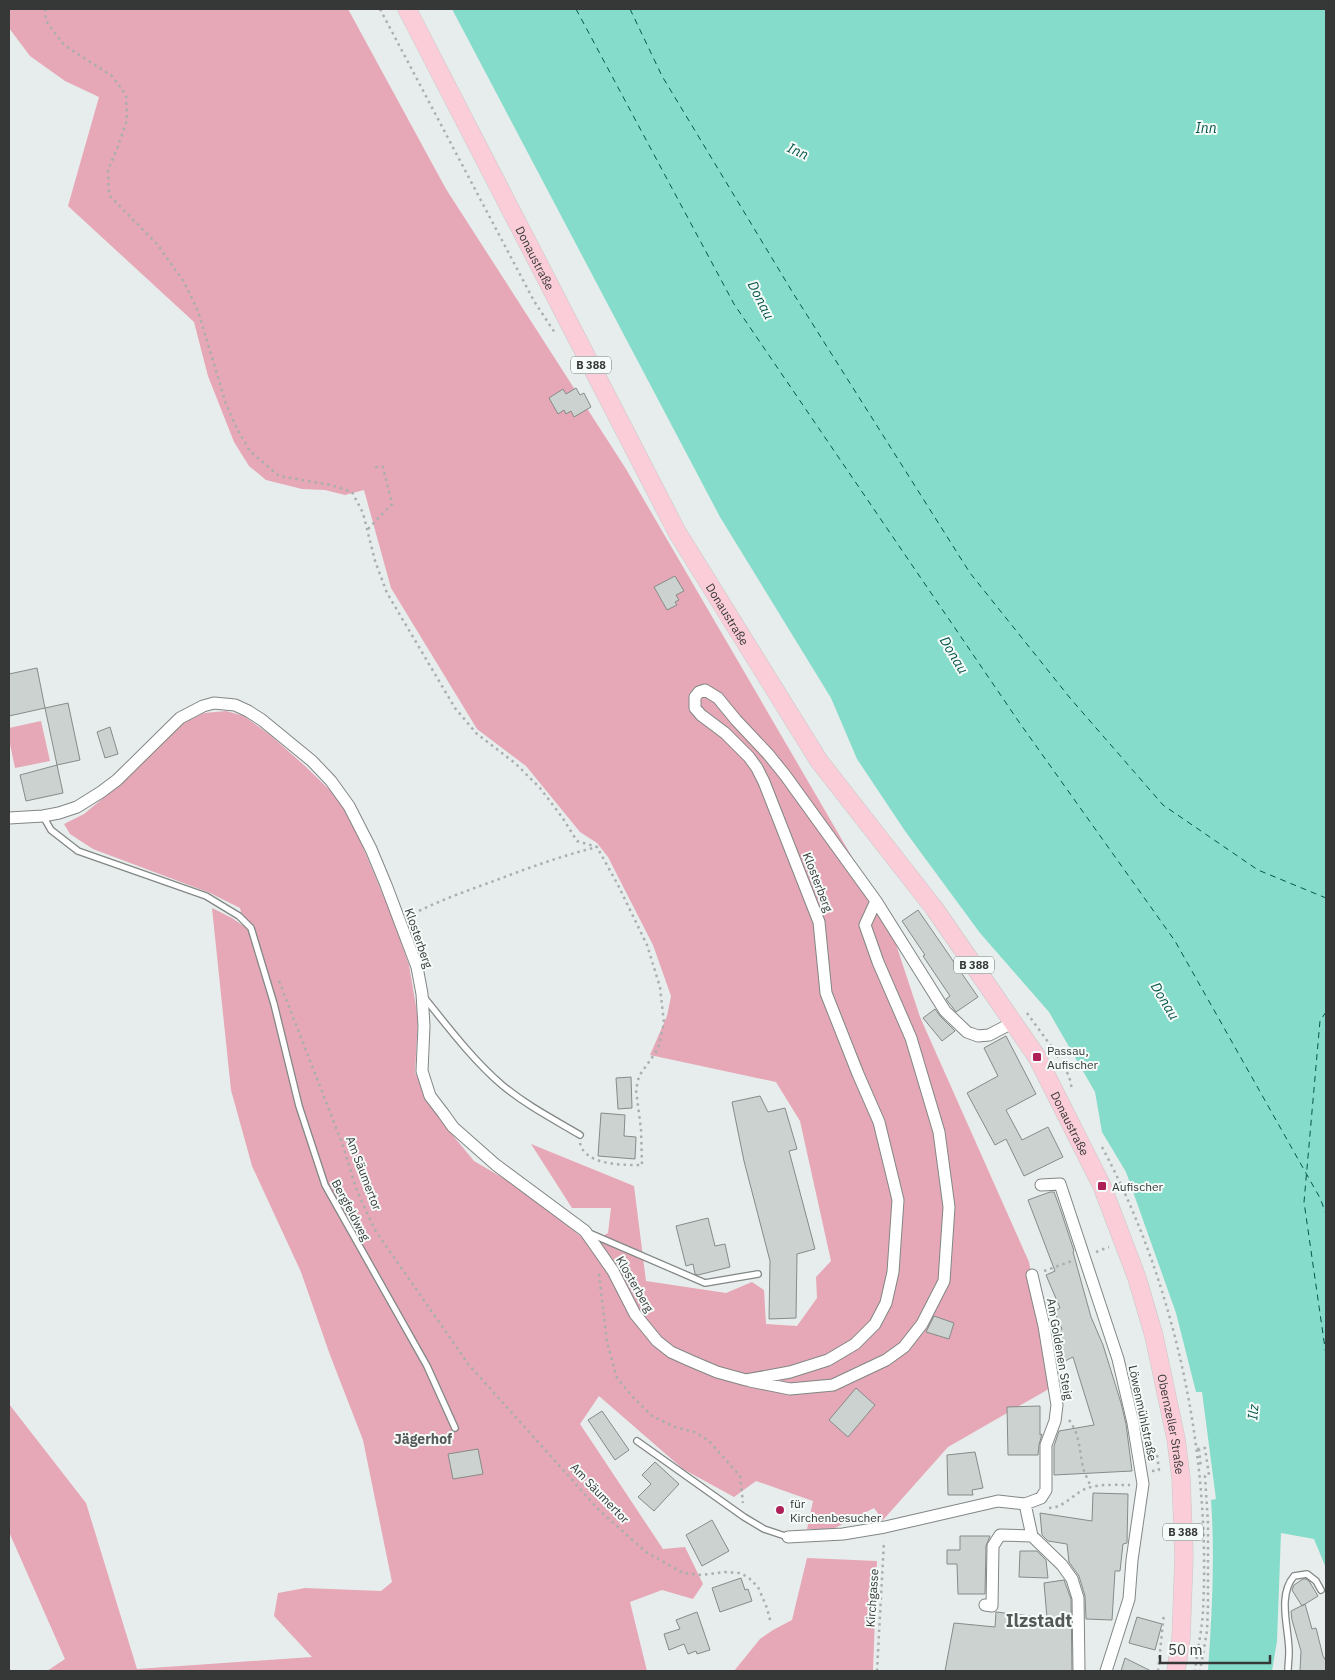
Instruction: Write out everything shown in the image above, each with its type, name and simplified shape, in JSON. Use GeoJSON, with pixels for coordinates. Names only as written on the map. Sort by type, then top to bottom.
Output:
{"type":"FeatureCollection","features":[{"type":"Feature","properties":{"kind":"main road","name":"Donaustraße"},"geometry":{"type":"LineString","coordinates":[[407,9],[677,532],[819,761],[934,908],[1014,1022],[1037,1058],[1102,1186]]}},
{"type":"Feature","properties":{"kind":"main road","name":"Obernzeller Straße"},"geometry":{"type":"LineString","coordinates":[[1102,1186],[1136,1278],[1154,1336],[1176,1439],[1181,1478],[1184,1556],[1181,1638],[1176,1671]]}},
{"type":"Feature","properties":{"kind":"street","name":"Klosterberg"},"geometry":{"type":"LineString","coordinates":[[746,1380],[790,1372],[828,1360],[856,1344],[875,1324],[886,1303],[893,1272],[898,1200],[879,1122],[826,993],[819,922],[757,768],[739,746],[701,715],[696,708],[695,696],[699,692],[704,690],[718,698],[768,754],[876,901],[945,1011],[967,1032],[978,1036],[989,1035],[1014,1022]]}},
{"type":"Feature","properties":{"kind":"street","name":"Klosterberg"},"geometry":{"type":"LineString","coordinates":[[9,818],[59,814],[77,807],[101,792],[168,728],[190,712],[214,703],[235,705],[262,720],[312,761],[331,781],[349,806],[371,849],[416,967],[422,994],[424,1026],[422,1071],[430,1096],[453,1126],[496,1165],[584,1231],[613,1271],[635,1314],[657,1340],[671,1352],[717,1372],[790,1389],[833,1386],[886,1360],[904,1347],[922,1324],[944,1282],[949,1207],[939,1132],[911,1038],[878,962],[865,925],[876,901]]}},
{"type":"Feature","properties":{"kind":"street","name":"Löwenmühlstraße"},"geometry":{"type":"LineString","coordinates":[[1042,1185],[1060,1184],[1118,1359],[1133,1423],[1143,1484],[1132,1560],[1129,1599],[1106,1671]]}},
{"type":"Feature","properties":{"kind":"street","name":"Am Goldenen Steig"},"geometry":{"type":"LineString","coordinates":[[1025,1504],[1041,1498],[1046,1490],[1046,1445],[1055,1421],[1057,1404],[1044,1326],[1032,1275]]}},
{"type":"Feature","properties":{"kind":"street"},"geometry":{"type":"LineString","coordinates":[[788,1537],[843,1534],[885,1527],[998,1501],[1025,1504],[1032,1536],[1062,1565],[1072,1579],[1078,1598],[1079,1671]]}},
{"type":"Feature","properties":{"kind":"street"},"geometry":{"type":"LineString","coordinates":[[985,1605],[992,1606],[993,1546],[1000,1535],[1032,1536]]}},
{"type":"Feature","properties":{"kind":"lane","name":"Bergfeldweg"},"geometry":{"type":"LineString","coordinates":[[43,816],[51,830],[78,850],[206,896],[238,916],[252,928],[274,1004],[299,1106],[325,1186],[427,1366],[455,1428]]}},
{"type":"Feature","properties":{"kind":"lane"},"geometry":{"type":"LineString","coordinates":[[422,994],[471,1054],[502,1084],[530,1106],[580,1135]]}},
{"type":"Feature","properties":{"kind":"lane"},"geometry":{"type":"LineString","coordinates":[[584,1231],[705,1283],[758,1274]]}},
{"type":"Feature","properties":{"kind":"lane"},"geometry":{"type":"LineString","coordinates":[[637,1441],[744,1517],[764,1529],[788,1537]]}},
{"type":"Feature","properties":{"kind":"lane"},"geometry":{"type":"LineString","coordinates":[[1288,1671],[1289,1652],[1285,1613],[1286,1589],[1294,1576],[1302,1574],[1311,1577],[1321,1590]]}},
{"type":"Feature","properties":{"kind":"path"},"geometry":{"type":"LineString","coordinates":[[45,9],[46,21],[64,45],[112,76],[126,95],[127,120],[108,170],[109,195],[157,244],[184,282],[198,311],[226,404],[250,452],[279,476],[331,485],[352,492],[363,512],[374,560],[387,593],[455,708],[476,733],[516,764],[540,788],[577,841],[597,847],[647,945],[660,987],[664,1023],[658,1049],[638,1076],[636,1090],[641,1129],[642,1165],[606,1163],[590,1156],[580,1146],[580,1135]]}},
{"type":"Feature","properties":{"kind":"path"},"geometry":{"type":"LineString","coordinates":[[380,9],[534,301],[555,333]]}},
{"type":"Feature","properties":{"kind":"path"},"geometry":{"type":"LineString","coordinates":[[368,529],[392,504],[383,468],[373,467]]}},
{"type":"Feature","properties":{"kind":"path"},"geometry":{"type":"LineString","coordinates":[[398,920],[447,898],[485,884],[565,855],[597,847]]}},
{"type":"Feature","properties":{"kind":"path","name":"Am Säumertor"},"geometry":{"type":"LineString","coordinates":[[278,978],[342,1143],[357,1191],[376,1230],[468,1365],[599,1510],[646,1552],[683,1573],[702,1575],[725,1572],[739,1573],[748,1577],[758,1588],[767,1608],[771,1624]]}},
{"type":"Feature","properties":{"kind":"path"},"geometry":{"type":"LineString","coordinates":[[595,1246],[607,1342],[618,1378],[632,1396],[652,1416],[675,1427],[694,1432],[708,1440],[740,1476],[744,1517]]}},
{"type":"Feature","properties":{"kind":"path"},"geometry":{"type":"LineString","coordinates":[[1046,1508],[1052,1508],[1065,1502],[1080,1491],[1091,1487],[1084,1472],[1079,1440],[1075,1428],[1057,1404]]}},
{"type":"Feature","properties":{"kind":"path"},"geometry":{"type":"LineString","coordinates":[[1200,1671],[1207,1631],[1208,1532],[1205,1476],[1209,1475],[1205,1448],[1198,1449],[1202,1468]]}},
{"type":"Feature","properties":{"kind":"path","name":"Kirchgasse"},"geometry":{"type":"LineString","coordinates":[[877,1671],[885,1527]]}},
{"type":"Feature","properties":{"kind":"path"},"geometry":{"type":"LineString","coordinates":[[1158,1671],[1165,1612]]}},
{"type":"Feature","properties":{"kind":"shaded area"},"geometry":{"type":"Polygon","coordinates":[[[9,9],[348,9],[446,189],[626,469],[887,917],[920,1017],[1029,1262],[1054,1386],[948,1447],[883,1520],[874,1508],[833,1529],[807,1529],[813,1501],[756,1481],[734,1497],[683,1469],[599,1396],[580,1424],[663,1549],[685,1547],[703,1584],[693,1599],[662,1590],[630,1602],[647,1671],[47,1671],[65,1659],[9,1532],[9,1404],[86,1503],[137,1669],[312,1657],[274,1616],[278,1593],[305,1588],[381,1591],[392,1582],[363,1440],[330,1355],[301,1272],[252,1166],[231,1090],[212,908],[245,927],[240,908],[210,893],[93,849],[70,834],[64,824],[84,814],[114,789],[183,723],[204,713],[226,711],[244,716],[270,735],[341,801],[357,833],[391,914],[409,965],[418,1018],[415,1072],[425,1095],[445,1126],[474,1161],[508,1181],[590,1244],[608,1233],[611,1208],[572,1208],[531,1144],[634,1186],[646,1281],[726,1293],[752,1282],[764,1290],[766,1324],[797,1326],[817,1298],[816,1277],[831,1261],[800,1121],[776,1082],[650,1055],[667,1016],[671,996],[653,945],[608,857],[597,843],[580,832],[526,766],[477,729],[391,588],[364,490],[345,495],[325,490],[302,489],[266,480],[249,466],[234,442],[208,376],[194,322],[68,206],[99,97],[65,81],[30,56],[9,28],[9,9]]]}},
{"type":"Feature","properties":{"kind":"shaded area"},"geometry":{"type":"Polygon","coordinates":[[[41,721],[50,761],[15,768],[9,739],[9,728],[41,721]]]}},
{"type":"Feature","properties":{"kind":"shaded area"},"geometry":{"type":"Polygon","coordinates":[[[807,1558],[877,1561],[873,1671],[734,1671],[760,1639],[792,1620],[807,1558]]]}},
{"type":"Feature","properties":{"kind":"water"},"geometry":{"type":"Polygon","coordinates":[[[452,9],[1326,9],[1326,1568],[1314,1539],[1281,1533],[1277,1641],[1272,1671],[1208,1671],[1213,1586],[1211,1500],[1216,1499],[1202,1392],[1196,1392],[1176,1313],[1126,1172],[1102,1132],[1095,1092],[1049,1012],[980,933],[905,831],[857,759],[831,698],[720,517],[452,9]]]}},
{"type":"Feature","properties":{"kind":"building"},"geometry":{"type":"Polygon","coordinates":[[[576,388],[580,395],[584,393],[591,407],[574,417],[571,411],[566,414],[564,410],[558,414],[549,398],[563,389],[566,394],[576,388]]]}},
{"type":"Feature","properties":{"kind":"building"},"geometry":{"type":"Polygon","coordinates":[[[675,576],[684,591],[676,595],[679,600],[675,602],[677,605],[667,610],[654,587],[675,576]]]}},
{"type":"Feature","properties":{"kind":"building"},"geometry":{"type":"Polygon","coordinates":[[[37,668],[45,708],[9,716],[9,674],[37,668]]]}},
{"type":"Feature","properties":{"kind":"building"},"geometry":{"type":"Polygon","coordinates":[[[68,703],[80,760],[57,765],[45,708],[68,703]]]}},
{"type":"Feature","properties":{"kind":"building"},"geometry":{"type":"Polygon","coordinates":[[[110,727],[118,754],[105,758],[97,732],[110,727]]]}},
{"type":"Feature","properties":{"kind":"building"},"geometry":{"type":"Polygon","coordinates":[[[57,765],[63,793],[26,801],[20,775],[57,765]]]}},
{"type":"Feature","properties":{"kind":"building"},"geometry":{"type":"Polygon","coordinates":[[[918,910],[978,997],[956,1012],[946,999],[950,996],[902,921],[918,910]]]}},
{"type":"Feature","properties":{"kind":"building"},"geometry":{"type":"Polygon","coordinates":[[[935,1009],[955,1031],[942,1041],[923,1018],[935,1009]]]}},
{"type":"Feature","properties":{"kind":"building"},"geometry":{"type":"Polygon","coordinates":[[[1006,1036],[1036,1094],[1006,1110],[1022,1140],[1048,1127],[1063,1157],[1024,1176],[1006,1139],[995,1145],[967,1093],[998,1076],[984,1048],[1006,1036]]]}},
{"type":"Feature","properties":{"kind":"building"},"geometry":{"type":"Polygon","coordinates":[[[631,1077],[632,1108],[618,1109],[616,1078],[631,1077]]]}},
{"type":"Feature","properties":{"kind":"building"},"geometry":{"type":"Polygon","coordinates":[[[760,1096],[768,1112],[785,1108],[797,1149],[789,1151],[815,1249],[797,1254],[796,1318],[769,1319],[770,1261],[744,1161],[732,1102],[760,1096]]]}},
{"type":"Feature","properties":{"kind":"building"},"geometry":{"type":"Polygon","coordinates":[[[601,1113],[625,1115],[624,1136],[636,1137],[635,1159],[598,1156],[601,1113]]]}},
{"type":"Feature","properties":{"kind":"building"},"geometry":{"type":"Polygon","coordinates":[[[1054,1192],[1061,1211],[1074,1251],[1091,1317],[1103,1345],[1121,1403],[1126,1424],[1132,1471],[1054,1475],[1054,1446],[1059,1431],[1094,1425],[1073,1357],[1063,1362],[1054,1342],[1053,1333],[1062,1329],[1054,1311],[1060,1308],[1046,1275],[1055,1271],[1028,1200],[1054,1192]]]}},
{"type":"Feature","properties":{"kind":"building"},"geometry":{"type":"Polygon","coordinates":[[[708,1218],[715,1246],[725,1244],[730,1267],[698,1275],[695,1274],[693,1264],[686,1266],[676,1226],[708,1218]]]}},
{"type":"Feature","properties":{"kind":"building"},"geometry":{"type":"Polygon","coordinates":[[[934,1316],[954,1323],[949,1339],[926,1332],[934,1316]]]}},
{"type":"Feature","properties":{"kind":"building"},"geometry":{"type":"Polygon","coordinates":[[[856,1388],[875,1405],[848,1437],[829,1420],[856,1388]]]}},
{"type":"Feature","properties":{"kind":"building"},"geometry":{"type":"Polygon","coordinates":[[[1040,1406],[1040,1435],[1042,1434],[1038,1455],[1008,1455],[1007,1407],[1040,1406]]]}},
{"type":"Feature","properties":{"kind":"building"},"geometry":{"type":"Polygon","coordinates":[[[602,1411],[629,1450],[615,1460],[588,1420],[602,1411]]]}},
{"type":"Feature","properties":{"kind":"building"},"geometry":{"type":"Polygon","coordinates":[[[478,1449],[483,1474],[453,1479],[448,1454],[478,1449]]]}},
{"type":"Feature","properties":{"kind":"building"},"geometry":{"type":"Polygon","coordinates":[[[975,1452],[983,1488],[972,1490],[973,1495],[948,1495],[947,1455],[975,1452]]]}},
{"type":"Feature","properties":{"kind":"building"},"geometry":{"type":"Polygon","coordinates":[[[655,1462],[679,1484],[654,1511],[638,1497],[651,1484],[642,1475],[655,1462]]]}},
{"type":"Feature","properties":{"kind":"building"},"geometry":{"type":"Polygon","coordinates":[[[1093,1493],[1128,1494],[1127,1543],[1123,1544],[1120,1571],[1115,1571],[1112,1620],[1086,1619],[1085,1596],[1079,1576],[1069,1562],[1067,1544],[1048,1541],[1042,1535],[1040,1513],[1092,1521],[1093,1493]]]}},
{"type":"Feature","properties":{"kind":"building"},"geometry":{"type":"Polygon","coordinates":[[[712,1520],[729,1551],[702,1566],[686,1535],[712,1520]]]}},
{"type":"Feature","properties":{"kind":"building"},"geometry":{"type":"Polygon","coordinates":[[[960,1536],[990,1536],[986,1546],[985,1594],[958,1594],[957,1564],[947,1564],[947,1550],[960,1550],[960,1536]]]}},
{"type":"Feature","properties":{"kind":"building"},"geometry":{"type":"Polygon","coordinates":[[[1020,1551],[1037,1551],[1046,1560],[1048,1578],[1019,1577],[1020,1551]]]}},
{"type":"Feature","properties":{"kind":"building"},"geometry":{"type":"Polygon","coordinates":[[[741,1578],[745,1590],[748,1589],[752,1601],[720,1612],[712,1588],[741,1578]]]}},
{"type":"Feature","properties":{"kind":"building"},"geometry":{"type":"Polygon","coordinates":[[[1303,1579],[1309,1581],[1318,1596],[1302,1606],[1292,1590],[1294,1585],[1303,1579]]]}},
{"type":"Feature","properties":{"kind":"building"},"geometry":{"type":"Polygon","coordinates":[[[1064,1580],[1071,1599],[1072,1671],[945,1671],[954,1623],[995,1627],[996,1612],[1047,1618],[1044,1583],[1064,1580]]]}},
{"type":"Feature","properties":{"kind":"building"},"geometry":{"type":"Polygon","coordinates":[[[1305,1604],[1312,1629],[1316,1628],[1326,1661],[1326,1671],[1300,1671],[1301,1651],[1291,1611],[1305,1604]]]}},
{"type":"Feature","properties":{"kind":"building"},"geometry":{"type":"Polygon","coordinates":[[[697,1612],[710,1650],[697,1654],[696,1651],[688,1654],[684,1644],[669,1650],[664,1634],[680,1629],[676,1620],[697,1612]]]}},
{"type":"Feature","properties":{"kind":"building"},"geometry":{"type":"Polygon","coordinates":[[[1137,1617],[1162,1624],[1155,1650],[1129,1643],[1137,1617]]]}},
{"type":"Feature","properties":{"kind":"building"},"geometry":{"type":"Polygon","coordinates":[[[1125,1658],[1151,1671],[1121,1671],[1125,1658]]]}},
{"type":"Feature","properties":{"kind":"ferry route"},"geometry":{"type":"LineString","coordinates":[[576,9],[734,304],[1019,722],[1175,941],[1320,1198],[1326,1214]]}},
{"type":"Feature","properties":{"kind":"ferry route"},"geometry":{"type":"LineString","coordinates":[[630,9],[662,76],[793,293],[970,573],[1070,698],[1163,805],[1258,870],[1326,898]]}},
{"type":"Feature","properties":{"kind":"ferry route"},"geometry":{"type":"LineString","coordinates":[[1326,1012],[1320,1021],[1304,1202],[1326,1355]]}},
{"type":"Feature","properties":{"kind":"place","name":"Passau, Aufischer"},"geometry":{"type":"Point","coordinates":[1037,1057]}},
{"type":"Feature","properties":{"kind":"place","name":"Aufischer"},"geometry":{"type":"Point","coordinates":[1102,1186]}},
{"type":"Feature","properties":{"kind":"place","name":"für Kirchenbesucher"},"geometry":{"type":"Point","coordinates":[780,1510]}},
{"type":"Feature","properties":{"kind":"district","name":"Jägerhof"},"geometry":{"type":"Point","coordinates":[423,1439]}},
{"type":"Feature","properties":{"kind":"district","name":"Ilzstadt"},"geometry":{"type":"Point","coordinates":[1039,1620]}},
{"type":"Feature","properties":{"kind":"water label","name":"Inn"},"geometry":{"type":"Point","coordinates":[1206,128]}},
{"type":"Feature","properties":{"kind":"water label","name":"Inn"},"geometry":{"type":"Point","coordinates":[798,151]}},
{"type":"Feature","properties":{"kind":"water label","name":"Donau"},"geometry":{"type":"Point","coordinates":[761,300]}},
{"type":"Feature","properties":{"kind":"water label","name":"Donau"},"geometry":{"type":"Point","coordinates":[954,655]}},
{"type":"Feature","properties":{"kind":"water label","name":"Donau"},"geometry":{"type":"Point","coordinates":[1165,1001]}},
{"type":"Feature","properties":{"kind":"water label","name":"Ilz"},"geometry":{"type":"Point","coordinates":[1253,1412]}}]}
